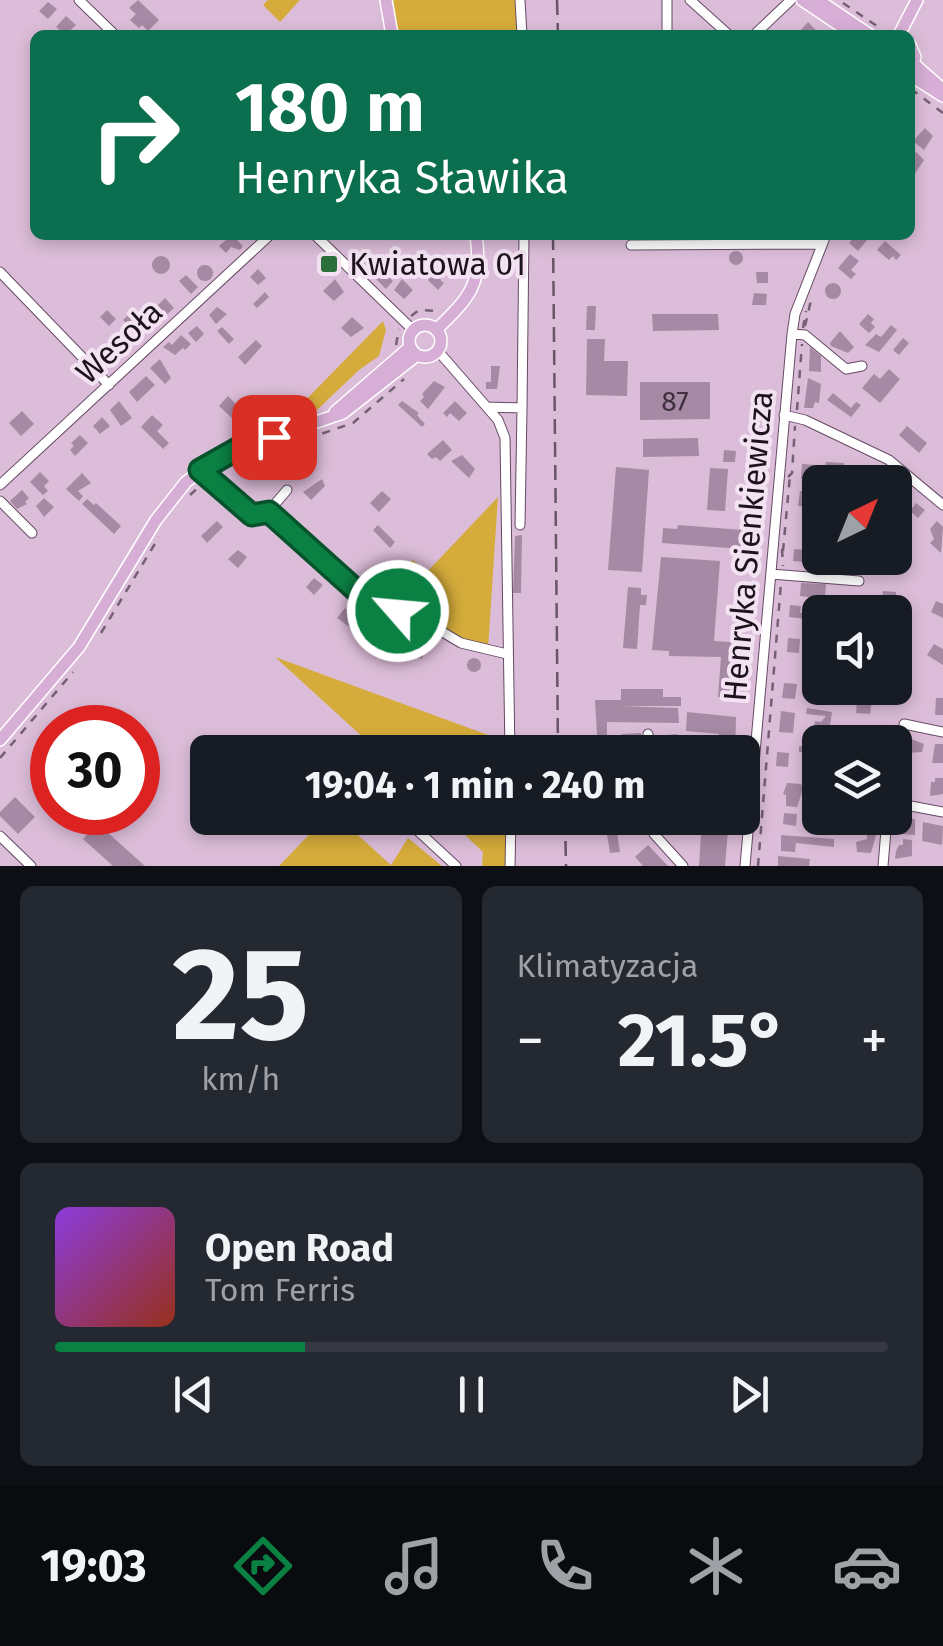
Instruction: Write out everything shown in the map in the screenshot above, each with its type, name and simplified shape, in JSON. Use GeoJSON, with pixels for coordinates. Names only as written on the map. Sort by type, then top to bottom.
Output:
{"type":"FeatureCollection","features":[{"type":"Feature","properties":{"kind":"main road"},"geometry":{"type":"LineString","coordinates":[[386,0],[391,30]]}},
{"type":"Feature","properties":{"kind":"main road"},"geometry":{"type":"LineString","coordinates":[[802,0],[847,30]]}},
{"type":"Feature","properties":{"kind":"main road"},"geometry":{"type":"LineString","coordinates":[[818,0],[863,30]]}},
{"type":"Feature","properties":{"kind":"main road"},"geometry":{"type":"LineString","coordinates":[[902,30],[918,0]]}},
{"type":"Feature","properties":{"kind":"main road"},"geometry":{"type":"LineString","coordinates":[[911,30],[918,0]]}},
{"type":"Feature","properties":{"kind":"main road"},"geometry":{"type":"LineString","coordinates":[[915,73],[943,93]]}},
{"type":"Feature","properties":{"kind":"main road"},"geometry":{"type":"LineString","coordinates":[[436,330],[470,294],[480,262],[477,240]]}},
{"type":"Feature","properties":{"kind":"main road"},"geometry":{"type":"LineString","coordinates":[[0,740],[79,647],[156,520],[179,490],[239,448],[353,408],[414,351],[413,330],[424,325],[436,330],[440,338],[438,351],[426,357],[414,351]]}},
{"type":"Feature","properties":{"kind":"street"},"geometry":{"type":"LineString","coordinates":[[79,0],[110,30]]}},
{"type":"Feature","properties":{"kind":"street"},"geometry":{"type":"LineString","coordinates":[[520,0],[522,30]]}},
{"type":"Feature","properties":{"kind":"street"},"geometry":{"type":"LineString","coordinates":[[667,0],[667,30]]}},
{"type":"Feature","properties":{"kind":"street"},"geometry":{"type":"LineString","coordinates":[[690,0],[723,30]]}},
{"type":"Feature","properties":{"kind":"street"},"geometry":{"type":"LineString","coordinates":[[759,30],[791,0]]}},
{"type":"Feature","properties":{"kind":"street","name":"Wesoła"},"geometry":{"type":"LineString","coordinates":[[0,485],[265,240]]}},
{"type":"Feature","properties":{"kind":"street"},"geometry":{"type":"LineString","coordinates":[[320,240],[413,330]]}},
{"type":"Feature","properties":{"kind":"street"},"geometry":{"type":"LineString","coordinates":[[520,525],[524,240]]}},
{"type":"Feature","properties":{"kind":"street"},"geometry":{"type":"LineString","coordinates":[[631,246],[824,240]]}},
{"type":"Feature","properties":{"kind":"street","name":"Henryka Sienkiewicza"},"geometry":{"type":"LineString","coordinates":[[745,866],[792,415],[799,334],[795,314],[824,240]]}},
{"type":"Feature","properties":{"kind":"street"},"geometry":{"type":"LineString","coordinates":[[0,272],[109,384]]}},
{"type":"Feature","properties":{"kind":"street"},"geometry":{"type":"LineString","coordinates":[[799,334],[846,369],[862,366]]}},
{"type":"Feature","properties":{"kind":"street"},"geometry":{"type":"LineString","coordinates":[[438,351],[498,420],[506,438],[509,735]]}},
{"type":"Feature","properties":{"kind":"street"},"geometry":{"type":"LineString","coordinates":[[488,408],[522,408]]}},
{"type":"Feature","properties":{"kind":"street"},"geometry":{"type":"LineString","coordinates":[[792,415],[889,460],[943,505]]}},
{"type":"Feature","properties":{"kind":"street"},"geometry":{"type":"LineString","coordinates":[[205,474],[252,515],[269,512],[287,490]]}},
{"type":"Feature","properties":{"kind":"street"},"geometry":{"type":"LineString","coordinates":[[0,501],[32,532]]}},
{"type":"Feature","properties":{"kind":"street"},"geometry":{"type":"LineString","coordinates":[[269,512],[367,600],[429,624],[461,643],[507,654]]}},
{"type":"Feature","properties":{"kind":"street"},"geometry":{"type":"LineString","coordinates":[[776,574],[858,582]]}},
{"type":"Feature","properties":{"kind":"street"},"geometry":{"type":"LineString","coordinates":[[904,724],[943,732]]}},
{"type":"Feature","properties":{"kind":"street"},"geometry":{"type":"LineString","coordinates":[[912,806],[943,812]]}},
{"type":"Feature","properties":{"kind":"street"},"geometry":{"type":"LineString","coordinates":[[422,835],[456,866]]}},
{"type":"Feature","properties":{"kind":"street"},"geometry":{"type":"LineString","coordinates":[[510,866],[511,835]]}},
{"type":"Feature","properties":{"kind":"street"},"geometry":{"type":"LineString","coordinates":[[655,835],[683,866]]}},
{"type":"Feature","properties":{"kind":"street"},"geometry":{"type":"LineString","coordinates":[[883,866],[885,835]]}},
{"type":"Feature","properties":{"kind":"street"},"geometry":{"type":"LineString","coordinates":[[0,836],[31,866]]}},
{"type":"Feature","properties":{"kind":"path"},"geometry":{"type":"LineString","coordinates":[[915,92],[943,113]]}},
{"type":"Feature","properties":{"kind":"path"},"geometry":{"type":"LineString","coordinates":[[758,866],[776,574],[788,477],[792,474],[799,334],[813,292]]}},
{"type":"Feature","properties":{"kind":"path"},"geometry":{"type":"LineString","coordinates":[[187,498],[205,474],[353,423],[409,374]]}},
{"type":"Feature","properties":{"kind":"path"},"geometry":{"type":"LineString","coordinates":[[95,641],[162,531]]}},
{"type":"Feature","properties":{"kind":"path"},"geometry":{"type":"LineString","coordinates":[[0,758],[75,668]]}},
{"type":"Feature","properties":{"kind":"shaded area"},"geometry":{"type":"Polygon","coordinates":[[[268,0],[300,0],[280,22],[263,5],[268,0]]]}},
{"type":"Feature","properties":{"kind":"shaded area"},"geometry":{"type":"Polygon","coordinates":[[[386,0],[520,0],[521,30],[391,30],[386,0]]]}},
{"type":"Feature","properties":{"kind":"shaded area"},"geometry":{"type":"Polygon","coordinates":[[[383,321],[386,330],[379,356],[317,410],[288,418],[383,321]]]}},
{"type":"Feature","properties":{"kind":"shaded area"},"geometry":{"type":"Polygon","coordinates":[[[498,497],[488,649],[367,596],[413,560],[427,572],[498,497]]]}},
{"type":"Feature","properties":{"kind":"shaded area"},"geometry":{"type":"Polygon","coordinates":[[[275,657],[488,735],[360,735],[275,657]]]}},
{"type":"Feature","properties":{"kind":"shaded area"},"geometry":{"type":"Polygon","coordinates":[[[309,835],[358,835],[391,865],[408,838],[442,866],[279,866],[309,835]]]}},
{"type":"Feature","properties":{"kind":"shaded area"},"geometry":{"type":"Polygon","coordinates":[[[465,835],[511,835],[510,866],[482,866],[483,852],[465,835]]]}},
{"type":"Feature","properties":{"kind":"building"},"geometry":{"type":"Polygon","coordinates":[[[138,0],[159,20],[149,30],[142,25],[139,28],[130,20],[136,14],[129,8],[138,0]]]}},
{"type":"Feature","properties":{"kind":"building"},"geometry":{"type":"Polygon","coordinates":[[[48,2],[57,9],[48,19],[39,11],[48,2]]]}},
{"type":"Feature","properties":{"kind":"building"},"geometry":{"type":"Polygon","coordinates":[[[66,16],[76,25],[70,30],[56,27],[66,16]]]}},
{"type":"Feature","properties":{"kind":"building"},"geometry":{"type":"Polygon","coordinates":[[[925,128],[933,136],[924,150],[915,139],[925,128]]]}},
{"type":"Feature","properties":{"kind":"building"},"geometry":{"type":"Polygon","coordinates":[[[915,153],[924,160],[915,174],[915,153]]]}},
{"type":"Feature","properties":{"kind":"building"},"geometry":{"type":"Polygon","coordinates":[[[226,240],[237,240],[243,246],[240,250],[231,247],[226,253],[219,246],[226,240]]]}},
{"type":"Feature","properties":{"kind":"building"},"geometry":{"type":"Polygon","coordinates":[[[852,240],[867,240],[858,251],[849,243],[852,240]]]}},
{"type":"Feature","properties":{"kind":"building"},"geometry":{"type":"Polygon","coordinates":[[[885,241],[901,255],[896,260],[893,256],[889,260],[877,250],[885,241]]]}},
{"type":"Feature","properties":{"kind":"building"},"geometry":{"type":"Polygon","coordinates":[[[394,250],[417,273],[412,278],[389,255],[394,250]]]}},
{"type":"Feature","properties":{"kind":"building"},"geometry":{"type":"Polygon","coordinates":[[[736,251],[743,258],[736,265],[729,258],[736,251]]]}},
{"type":"Feature","properties":{"kind":"building"},"geometry":{"type":"Polygon","coordinates":[[[364,252],[373,260],[365,269],[356,260],[364,252]]]}},
{"type":"Feature","properties":{"kind":"building"},"geometry":{"type":"Polygon","coordinates":[[[850,254],[859,261],[851,270],[856,274],[851,279],[838,268],[850,254]]]}},
{"type":"Feature","properties":{"kind":"building"},"geometry":{"type":"Polygon","coordinates":[[[161,256],[170,265],[161,274],[152,265],[161,256]]]}},
{"type":"Feature","properties":{"kind":"building"},"geometry":{"type":"Polygon","coordinates":[[[444,263],[450,270],[440,280],[444,283],[438,290],[428,280],[444,263]]]}},
{"type":"Feature","properties":{"kind":"building"},"geometry":{"type":"Polygon","coordinates":[[[205,265],[213,273],[205,281],[197,273],[205,265]]]}},
{"type":"Feature","properties":{"kind":"building"},"geometry":{"type":"Polygon","coordinates":[[[258,269],[266,278],[258,285],[250,277],[258,269]]]}},
{"type":"Feature","properties":{"kind":"building"},"geometry":{"type":"Polygon","coordinates":[[[382,271],[393,281],[386,289],[375,278],[382,271]]]}},
{"type":"Feature","properties":{"kind":"building"},"geometry":{"type":"Polygon","coordinates":[[[756,272],[768,272],[768,283],[757,283],[756,272]]]}},
{"type":"Feature","properties":{"kind":"building"},"geometry":{"type":"Polygon","coordinates":[[[186,275],[198,287],[191,294],[179,281],[186,275]]]}},
{"type":"Feature","properties":{"kind":"building"},"geometry":{"type":"Polygon","coordinates":[[[335,279],[344,292],[334,301],[323,291],[335,279]]]}},
{"type":"Feature","properties":{"kind":"building"},"geometry":{"type":"Polygon","coordinates":[[[402,279],[413,290],[404,299],[394,290],[402,279]]]}},
{"type":"Feature","properties":{"kind":"building"},"geometry":{"type":"Polygon","coordinates":[[[833,283],[841,291],[833,299],[825,291],[833,283]]]}},
{"type":"Feature","properties":{"kind":"building"},"geometry":{"type":"Polygon","coordinates":[[[265,292],[269,297],[257,308],[253,304],[265,292]]]}},
{"type":"Feature","properties":{"kind":"building"},"geometry":{"type":"Polygon","coordinates":[[[754,293],[767,294],[766,305],[752,305],[754,293]]]}},
{"type":"Feature","properties":{"kind":"building"},"geometry":{"type":"Polygon","coordinates":[[[165,298],[174,308],[163,318],[154,309],[165,298]]]}},
{"type":"Feature","properties":{"kind":"building"},"geometry":{"type":"Polygon","coordinates":[[[587,306],[596,306],[595,330],[586,330],[587,306]]]}},
{"type":"Feature","properties":{"kind":"building"},"geometry":{"type":"Polygon","coordinates":[[[217,307],[227,314],[216,324],[209,315],[217,307]]]}},
{"type":"Feature","properties":{"kind":"building"},"geometry":{"type":"Polygon","coordinates":[[[134,309],[144,319],[133,331],[123,320],[134,309]]]}},
{"type":"Feature","properties":{"kind":"building"},"geometry":{"type":"Polygon","coordinates":[[[107,310],[116,319],[109,326],[100,317],[107,310]]]}},
{"type":"Feature","properties":{"kind":"building"},"geometry":{"type":"Polygon","coordinates":[[[652,314],[718,314],[719,330],[653,331],[652,314]]]}},
{"type":"Feature","properties":{"kind":"building"},"geometry":{"type":"Polygon","coordinates":[[[868,314],[875,327],[869,333],[859,324],[868,314]]]}},
{"type":"Feature","properties":{"kind":"building"},"geometry":{"type":"Polygon","coordinates":[[[352,317],[364,328],[351,337],[341,328],[352,317]]]}},
{"type":"Feature","properties":{"kind":"building"},"geometry":{"type":"Polygon","coordinates":[[[891,325],[897,330],[879,352],[865,345],[876,334],[881,337],[891,325]]]}},
{"type":"Feature","properties":{"kind":"building"},"geometry":{"type":"Polygon","coordinates":[[[197,326],[204,334],[196,342],[188,333],[197,326]]]}},
{"type":"Feature","properties":{"kind":"building"},"geometry":{"type":"Polygon","coordinates":[[[222,327],[234,339],[229,344],[217,331],[222,327]]]}},
{"type":"Feature","properties":{"kind":"building"},"geometry":{"type":"Polygon","coordinates":[[[840,331],[854,347],[848,353],[831,346],[840,331]]]}},
{"type":"Feature","properties":{"kind":"building"},"geometry":{"type":"Polygon","coordinates":[[[181,335],[191,344],[185,350],[175,355],[163,347],[169,342],[172,345],[181,335]]]}},
{"type":"Feature","properties":{"kind":"building"},"geometry":{"type":"Polygon","coordinates":[[[903,338],[909,343],[899,355],[893,350],[903,338]]]}},
{"type":"Feature","properties":{"kind":"building"},"geometry":{"type":"Polygon","coordinates":[[[587,339],[605,339],[604,361],[628,361],[627,396],[586,395],[587,339]]]}},
{"type":"Feature","properties":{"kind":"building"},"geometry":{"type":"Polygon","coordinates":[[[256,340],[262,346],[245,365],[238,357],[256,340]]]}},
{"type":"Feature","properties":{"kind":"building"},"geometry":{"type":"Polygon","coordinates":[[[810,347],[821,356],[821,372],[809,371],[810,347]]]}},
{"type":"Feature","properties":{"kind":"building"},"geometry":{"type":"Polygon","coordinates":[[[160,359],[171,378],[165,384],[150,368],[160,359]]]}},
{"type":"Feature","properties":{"kind":"building"},"geometry":{"type":"Polygon","coordinates":[[[491,366],[500,366],[497,389],[486,389],[486,382],[491,382],[491,366]]]}},
{"type":"Feature","properties":{"kind":"building"},"geometry":{"type":"Polygon","coordinates":[[[889,369],[900,379],[880,403],[862,388],[874,374],[880,379],[889,369]]]}},
{"type":"Feature","properties":{"kind":"building"},"geometry":{"type":"Polygon","coordinates":[[[146,376],[155,385],[137,402],[129,392],[146,376]]]}},
{"type":"Feature","properties":{"kind":"building"},"geometry":{"type":"Polygon","coordinates":[[[808,378],[821,384],[819,403],[815,402],[813,408],[804,408],[808,378]]]}},
{"type":"Feature","properties":{"kind":"building"},"geometry":{"type":"Polygon","coordinates":[[[434,381],[445,387],[428,409],[420,401],[434,381]]]}},
{"type":"Feature","properties":{"kind":"building"},"geometry":{"type":"Polygon","coordinates":[[[640,382],[710,382],[710,419],[640,420],[640,382]]]}},
{"type":"Feature","properties":{"kind":"building"},"geometry":{"type":"Polygon","coordinates":[[[833,393],[851,408],[856,402],[861,405],[851,417],[827,400],[833,393]]]}},
{"type":"Feature","properties":{"kind":"building"},"geometry":{"type":"Polygon","coordinates":[[[228,396],[242,410],[233,419],[219,406],[228,396]]]}},
{"type":"Feature","properties":{"kind":"building"},"geometry":{"type":"Polygon","coordinates":[[[119,401],[132,418],[121,426],[110,410],[119,401]]]}},
{"type":"Feature","properties":{"kind":"building"},"geometry":{"type":"Polygon","coordinates":[[[402,401],[419,413],[425,424],[422,427],[398,405],[402,401]]]}},
{"type":"Feature","properties":{"kind":"building"},"geometry":{"type":"Polygon","coordinates":[[[455,401],[467,413],[459,421],[450,413],[447,417],[443,413],[455,401]]]}},
{"type":"Feature","properties":{"kind":"building"},"geometry":{"type":"Polygon","coordinates":[[[22,411],[34,424],[21,436],[9,423],[22,411]]]}},
{"type":"Feature","properties":{"kind":"building"},"geometry":{"type":"Polygon","coordinates":[[[152,415],[163,425],[157,431],[169,443],[163,449],[141,427],[152,415]]]}},
{"type":"Feature","properties":{"kind":"building"},"geometry":{"type":"Polygon","coordinates":[[[102,417],[110,426],[100,434],[93,426],[102,417]]]}},
{"type":"Feature","properties":{"kind":"building"},"geometry":{"type":"Polygon","coordinates":[[[907,426],[927,443],[919,453],[899,435],[907,426]]]}},
{"type":"Feature","properties":{"kind":"building"},"geometry":{"type":"Polygon","coordinates":[[[80,435],[88,443],[75,456],[70,450],[74,446],[71,443],[80,435]]]}},
{"type":"Feature","properties":{"kind":"building"},"geometry":{"type":"Polygon","coordinates":[[[698,438],[699,456],[643,457],[643,439],[698,438]]]}},
{"type":"Feature","properties":{"kind":"building"},"geometry":{"type":"Polygon","coordinates":[[[443,440],[452,450],[440,461],[432,459],[427,454],[443,440]]]}},
{"type":"Feature","properties":{"kind":"building"},"geometry":{"type":"Polygon","coordinates":[[[724,450],[736,451],[735,462],[723,462],[724,450]]]}},
{"type":"Feature","properties":{"kind":"building"},"geometry":{"type":"Polygon","coordinates":[[[303,454],[316,466],[308,475],[303,471],[298,476],[290,469],[303,454]]]}},
{"type":"Feature","properties":{"kind":"building"},"geometry":{"type":"Polygon","coordinates":[[[462,455],[475,469],[469,478],[451,461],[462,455]]]}},
{"type":"Feature","properties":{"kind":"building"},"geometry":{"type":"Polygon","coordinates":[[[616,467],[649,470],[642,572],[608,570],[616,467]]]}},
{"type":"Feature","properties":{"kind":"building"},"geometry":{"type":"Polygon","coordinates":[[[710,468],[728,469],[725,511],[707,510],[710,468]]]}},
{"type":"Feature","properties":{"kind":"building"},"geometry":{"type":"Polygon","coordinates":[[[40,472],[49,481],[44,486],[48,491],[43,495],[30,482],[40,472]]]}},
{"type":"Feature","properties":{"kind":"building"},"geometry":{"type":"Polygon","coordinates":[[[82,473],[91,483],[78,491],[83,496],[79,501],[66,489],[82,473]]]}},
{"type":"Feature","properties":{"kind":"building"},"geometry":{"type":"Polygon","coordinates":[[[322,479],[325,486],[311,500],[303,492],[322,479]]]}},
{"type":"Feature","properties":{"kind":"building"},"geometry":{"type":"Polygon","coordinates":[[[22,490],[29,498],[27,504],[17,509],[10,501],[22,490]]]}},
{"type":"Feature","properties":{"kind":"building"},"geometry":{"type":"Polygon","coordinates":[[[382,491],[391,499],[379,512],[370,503],[382,491]]]}},
{"type":"Feature","properties":{"kind":"building"},"geometry":{"type":"Polygon","coordinates":[[[44,498],[54,507],[44,517],[36,506],[44,498]]]}},
{"type":"Feature","properties":{"kind":"building"},"geometry":{"type":"Polygon","coordinates":[[[87,499],[121,526],[114,534],[82,504],[87,499]]]}},
{"type":"Feature","properties":{"kind":"building"},"geometry":{"type":"Polygon","coordinates":[[[916,503],[925,510],[918,518],[912,508],[916,503]]]}},
{"type":"Feature","properties":{"kind":"building"},"geometry":{"type":"Polygon","coordinates":[[[217,521],[223,527],[207,543],[201,536],[217,521]]]}},
{"type":"Feature","properties":{"kind":"building"},"geometry":{"type":"Polygon","coordinates":[[[937,521],[943,527],[941,553],[930,543],[934,539],[930,529],[937,521]]]}},
{"type":"Feature","properties":{"kind":"building"},"geometry":{"type":"Polygon","coordinates":[[[378,525],[395,542],[390,548],[373,530],[378,525]]]}},
{"type":"Feature","properties":{"kind":"building"},"geometry":{"type":"Polygon","coordinates":[[[678,525],[743,530],[742,549],[662,543],[663,528],[677,529],[678,525]]]}},
{"type":"Feature","properties":{"kind":"building"},"geometry":{"type":"Polygon","coordinates":[[[522,535],[521,593],[513,593],[515,536],[522,535]]]}},
{"type":"Feature","properties":{"kind":"building"},"geometry":{"type":"Polygon","coordinates":[[[794,549],[802,550],[802,562],[793,561],[794,549]]]}},
{"type":"Feature","properties":{"kind":"building"},"geometry":{"type":"Polygon","coordinates":[[[238,550],[247,557],[238,568],[228,559],[238,550]]]}},
{"type":"Feature","properties":{"kind":"building"},"geometry":{"type":"Polygon","coordinates":[[[661,557],[720,561],[714,641],[743,643],[739,698],[718,697],[721,657],[669,656],[669,651],[652,650],[661,557]]]}},
{"type":"Feature","properties":{"kind":"building"},"geometry":{"type":"Polygon","coordinates":[[[314,578],[323,585],[314,595],[306,587],[314,578]]]}},
{"type":"Feature","properties":{"kind":"building"},"geometry":{"type":"Polygon","coordinates":[[[801,583],[826,584],[825,595],[800,596],[801,583]]]}},
{"type":"Feature","properties":{"kind":"building"},"geometry":{"type":"Polygon","coordinates":[[[628,587],[641,588],[641,595],[647,595],[646,605],[640,605],[637,649],[623,648],[628,587]]]}},
{"type":"Feature","properties":{"kind":"building"},"geometry":{"type":"Polygon","coordinates":[[[936,601],[943,604],[943,618],[931,612],[936,601]]]}},
{"type":"Feature","properties":{"kind":"building"},"geometry":{"type":"Polygon","coordinates":[[[790,605],[801,606],[802,618],[789,617],[790,605]]]}},
{"type":"Feature","properties":{"kind":"building"},"geometry":{"type":"Polygon","coordinates":[[[345,608],[359,619],[352,629],[337,618],[345,608]]]}},
{"type":"Feature","properties":{"kind":"building"},"geometry":{"type":"Polygon","coordinates":[[[379,611],[386,613],[379,635],[373,634],[379,611]]]}},
{"type":"Feature","properties":{"kind":"building"},"geometry":{"type":"Polygon","coordinates":[[[788,638],[800,639],[799,653],[787,652],[788,638]]]}},
{"type":"Feature","properties":{"kind":"building"},"geometry":{"type":"Polygon","coordinates":[[[378,642],[393,650],[391,655],[376,647],[378,642]]]}},
{"type":"Feature","properties":{"kind":"building"},"geometry":{"type":"Polygon","coordinates":[[[412,642],[426,646],[422,659],[407,654],[412,642]]]}},
{"type":"Feature","properties":{"kind":"building"},"geometry":{"type":"Polygon","coordinates":[[[934,644],[943,649],[943,665],[927,655],[934,644]]]}},
{"type":"Feature","properties":{"kind":"building"},"geometry":{"type":"Polygon","coordinates":[[[474,658],[481,665],[474,672],[467,665],[474,658]]]}},
{"type":"Feature","properties":{"kind":"building"},"geometry":{"type":"Polygon","coordinates":[[[784,683],[797,684],[795,699],[782,698],[784,683]]]}},
{"type":"Feature","properties":{"kind":"building"},"geometry":{"type":"Polygon","coordinates":[[[621,689],[663,689],[663,697],[681,697],[681,706],[620,706],[678,708],[679,723],[607,722],[607,735],[597,735],[595,700],[621,700],[621,689]]]}},
{"type":"Feature","properties":{"kind":"building"},"geometry":{"type":"Polygon","coordinates":[[[936,698],[943,698],[943,715],[935,715],[936,698]]]}},
{"type":"Feature","properties":{"kind":"building"},"geometry":{"type":"Polygon","coordinates":[[[857,705],[871,705],[870,714],[856,713],[857,705]]]}},
{"type":"Feature","properties":{"kind":"building"},"geometry":{"type":"Polygon","coordinates":[[[807,708],[832,712],[830,725],[814,725],[826,716],[806,714],[807,708]]]}},
{"type":"Feature","properties":{"kind":"building"},"geometry":{"type":"Polygon","coordinates":[[[781,711],[795,713],[793,733],[779,732],[781,711]]]}},
{"type":"Feature","properties":{"kind":"building"},"geometry":{"type":"Polygon","coordinates":[[[687,712],[736,717],[735,735],[686,731],[687,712]]]}},
{"type":"Feature","properties":{"kind":"building"},"geometry":{"type":"Polygon","coordinates":[[[912,739],[924,744],[922,752],[912,753],[912,739]]]}},
{"type":"Feature","properties":{"kind":"building"},"geometry":{"type":"Polygon","coordinates":[[[935,744],[943,744],[943,763],[932,763],[935,744]]]}},
{"type":"Feature","properties":{"kind":"building"},"geometry":{"type":"Polygon","coordinates":[[[777,752],[789,753],[788,767],[776,766],[777,752]]]}},
{"type":"Feature","properties":{"kind":"building"},"geometry":{"type":"Polygon","coordinates":[[[943,778],[943,794],[930,796],[931,782],[943,778]]]}},
{"type":"Feature","properties":{"kind":"building"},"geometry":{"type":"Polygon","coordinates":[[[787,783],[801,784],[797,807],[786,806],[783,794],[787,783]]]}},
{"type":"Feature","properties":{"kind":"building"},"geometry":{"type":"Polygon","coordinates":[[[15,797],[30,812],[30,822],[18,834],[0,812],[15,797]]]}},
{"type":"Feature","properties":{"kind":"building"},"geometry":{"type":"Polygon","coordinates":[[[784,813],[797,814],[796,826],[783,824],[784,813]]]}},
{"type":"Feature","properties":{"kind":"building"},"geometry":{"type":"Polygon","coordinates":[[[923,822],[943,826],[942,845],[922,841],[923,822]]]}},
{"type":"Feature","properties":{"kind":"building"},"geometry":{"type":"Polygon","coordinates":[[[86,835],[110,835],[145,866],[113,866],[83,839],[86,835]]]}},
{"type":"Feature","properties":{"kind":"building"},"geometry":{"type":"Polygon","coordinates":[[[607,835],[617,835],[620,852],[610,853],[607,835]]]}},
{"type":"Feature","properties":{"kind":"building"},"geometry":{"type":"Polygon","coordinates":[[[701,835],[728,835],[725,866],[699,866],[701,835]]]}},
{"type":"Feature","properties":{"kind":"building"},"geometry":{"type":"Polygon","coordinates":[[[781,835],[834,839],[834,847],[796,843],[795,852],[781,851],[781,835]]]}},
{"type":"Feature","properties":{"kind":"building"},"geometry":{"type":"Polygon","coordinates":[[[867,835],[876,835],[871,853],[857,852],[856,842],[867,839],[867,835]]]}},
{"type":"Feature","properties":{"kind":"building"},"geometry":{"type":"Polygon","coordinates":[[[903,839],[912,840],[912,856],[895,859],[899,845],[903,845],[903,839]]]}},
{"type":"Feature","properties":{"kind":"building"},"geometry":{"type":"Polygon","coordinates":[[[648,845],[668,866],[643,866],[635,857],[648,845]]]}},
{"type":"Feature","properties":{"kind":"building"},"geometry":{"type":"Polygon","coordinates":[[[778,856],[810,859],[809,866],[778,866],[778,856]]]}},
{"type":"Feature","properties":{"kind":"railway"},"geometry":{"type":"LineString","coordinates":[[557,0],[558,30]]}},
{"type":"Feature","properties":{"kind":"railway"},"geometry":{"type":"LineString","coordinates":[[553,240],[558,735]]}},
{"type":"Feature","properties":{"kind":"railway"},"geometry":{"type":"LineString","coordinates":[[565,835],[566,866]]}},
{"type":"Feature","properties":{"kind":"place","name":"Kwiatowa 01"},"geometry":{"type":"Point","coordinates":[329,264]}},
{"type":"Feature","properties":{"kind":"route"},"geometry":{"type":"LineString","coordinates":[[274,437],[239,448],[200,470],[252,515],[269,512],[367,600],[398,611]]}}]}
